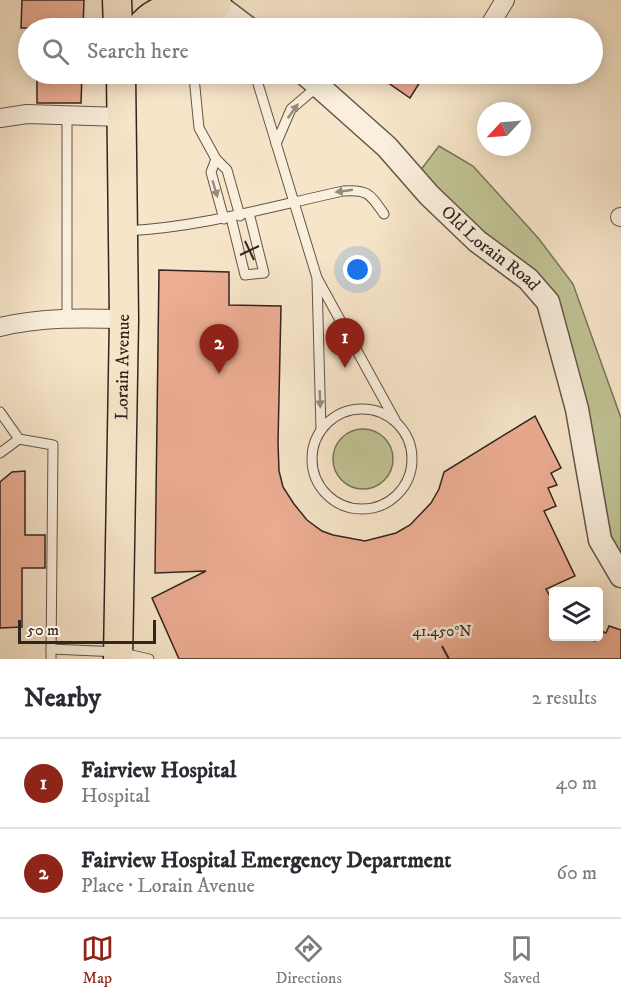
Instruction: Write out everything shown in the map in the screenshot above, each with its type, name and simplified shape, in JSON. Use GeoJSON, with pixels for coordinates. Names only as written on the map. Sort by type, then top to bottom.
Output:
{"type":"FeatureCollection","features":[{"type":"Feature","properties":{"kind":"main road"},"geometry":{"type":"LineString","coordinates":[[117,0],[118,18]]}},
{"type":"Feature","properties":{"kind":"main road"},"geometry":{"type":"LineString","coordinates":[[147,18],[164,9],[214,2]]}},
{"type":"Feature","properties":{"kind":"main road","name":"Lorain Avenue"},"geometry":{"type":"LineString","coordinates":[[119,655],[124,319],[121,84]]}},
{"type":"Feature","properties":{"kind":"street"},"geometry":{"type":"LineString","coordinates":[[494,18],[505,0]]}},
{"type":"Feature","properties":{"kind":"street"},"geometry":{"type":"LineString","coordinates":[[214,2],[233,18]]}},
{"type":"Feature","properties":{"kind":"street","name":"Old Lorain Road"},"geometry":{"type":"LineString","coordinates":[[318,84],[387,147],[429,195],[477,241],[528,279],[548,302],[577,409],[600,540],[621,576]]}},
{"type":"Feature","properties":{"kind":"street"},"geometry":{"type":"LineString","coordinates":[[0,118],[27,114],[123,117]]}},
{"type":"Feature","properties":{"kind":"street"},"geometry":{"type":"LineString","coordinates":[[0,327],[16,322],[67,318],[124,319]]}},
{"type":"Feature","properties":{"kind":"lane"},"geometry":{"type":"LineString","coordinates":[[195,84],[199,128],[216,159],[227,170],[236,216],[245,275],[264,273],[236,216],[211,172],[216,159]]}},
{"type":"Feature","properties":{"kind":"lane"},"geometry":{"type":"LineString","coordinates":[[258,84],[317,278],[395,420],[405,433],[411,448],[412,465],[407,481],[398,494],[384,504],[369,509],[352,508],[337,502],[324,491],[315,477],[312,461],[314,444],[321,430],[333,418],[348,411],[364,408],[380,412],[395,420]]}},
{"type":"Feature","properties":{"kind":"lane"},"geometry":{"type":"LineString","coordinates":[[276,144],[291,109],[308,84]]}},
{"type":"Feature","properties":{"kind":"lane"},"geometry":{"type":"LineString","coordinates":[[66,116],[67,318]]}},
{"type":"Feature","properties":{"kind":"lane"},"geometry":{"type":"LineString","coordinates":[[123,231],[153,229],[236,216],[343,191],[359,190],[371,195],[384,214]]}},
{"type":"Feature","properties":{"kind":"lane"},"geometry":{"type":"LineString","coordinates":[[317,278],[321,430]]}},
{"type":"Feature","properties":{"kind":"lane"},"geometry":{"type":"LineString","coordinates":[[0,412],[19,439],[53,445],[51,659]]}},
{"type":"Feature","properties":{"kind":"lane"},"geometry":{"type":"LineString","coordinates":[[0,453],[19,439]]}},
{"type":"Feature","properties":{"kind":"lane"},"geometry":{"type":"LineString","coordinates":[[51,648],[148,659]]}},
{"type":"Feature","properties":{"kind":"green space"},"geometry":{"type":"Polygon","coordinates":[[[439,146],[473,166],[539,239],[573,284],[621,418],[621,585],[554,297],[533,269],[471,224],[420,171],[439,146]]]}},
{"type":"Feature","properties":{"kind":"green space"},"geometry":{"type":"Polygon","coordinates":[[[357,429],[369,429],[380,434],[388,442],[393,459],[391,471],[380,484],[369,489],[357,489],[346,484],[338,476],[333,465],[333,453],[338,442],[346,434],[357,429]]]}},
{"type":"Feature","properties":{"kind":"building"},"geometry":{"type":"Polygon","coordinates":[[[22,0],[84,0],[83,18],[21,18],[22,0]]]}},
{"type":"Feature","properties":{"kind":"building"},"geometry":{"type":"Polygon","coordinates":[[[37,84],[82,84],[81,103],[37,103],[37,84]]]}},
{"type":"Feature","properties":{"kind":"building"},"geometry":{"type":"Polygon","coordinates":[[[390,84],[419,84],[410,98],[390,84]]]}},
{"type":"Feature","properties":{"kind":"building"},"geometry":{"type":"Polygon","coordinates":[[[159,270],[229,272],[229,305],[281,306],[279,471],[283,487],[307,520],[322,531],[333,535],[365,541],[396,533],[410,525],[431,503],[439,489],[444,472],[535,416],[561,468],[551,473],[557,485],[548,488],[556,506],[544,511],[575,576],[546,589],[549,595],[549,641],[603,641],[603,632],[606,633],[609,626],[621,630],[621,659],[179,659],[152,598],[206,571],[155,573],[159,270]]]}},
{"type":"Feature","properties":{"kind":"building"},"geometry":{"type":"Polygon","coordinates":[[[25,471],[25,535],[45,535],[45,568],[22,568],[22,627],[0,628],[0,482],[12,472],[25,471]]]}},
{"type":"Feature","properties":{"kind":"place","name":"Fairview Hospital"},"geometry":{"type":"Point","coordinates":[345,368]}},
{"type":"Feature","properties":{"kind":"place","name":"Fairview Hospital Emergency Department"},"geometry":{"type":"Point","coordinates":[219,374]}}]}
